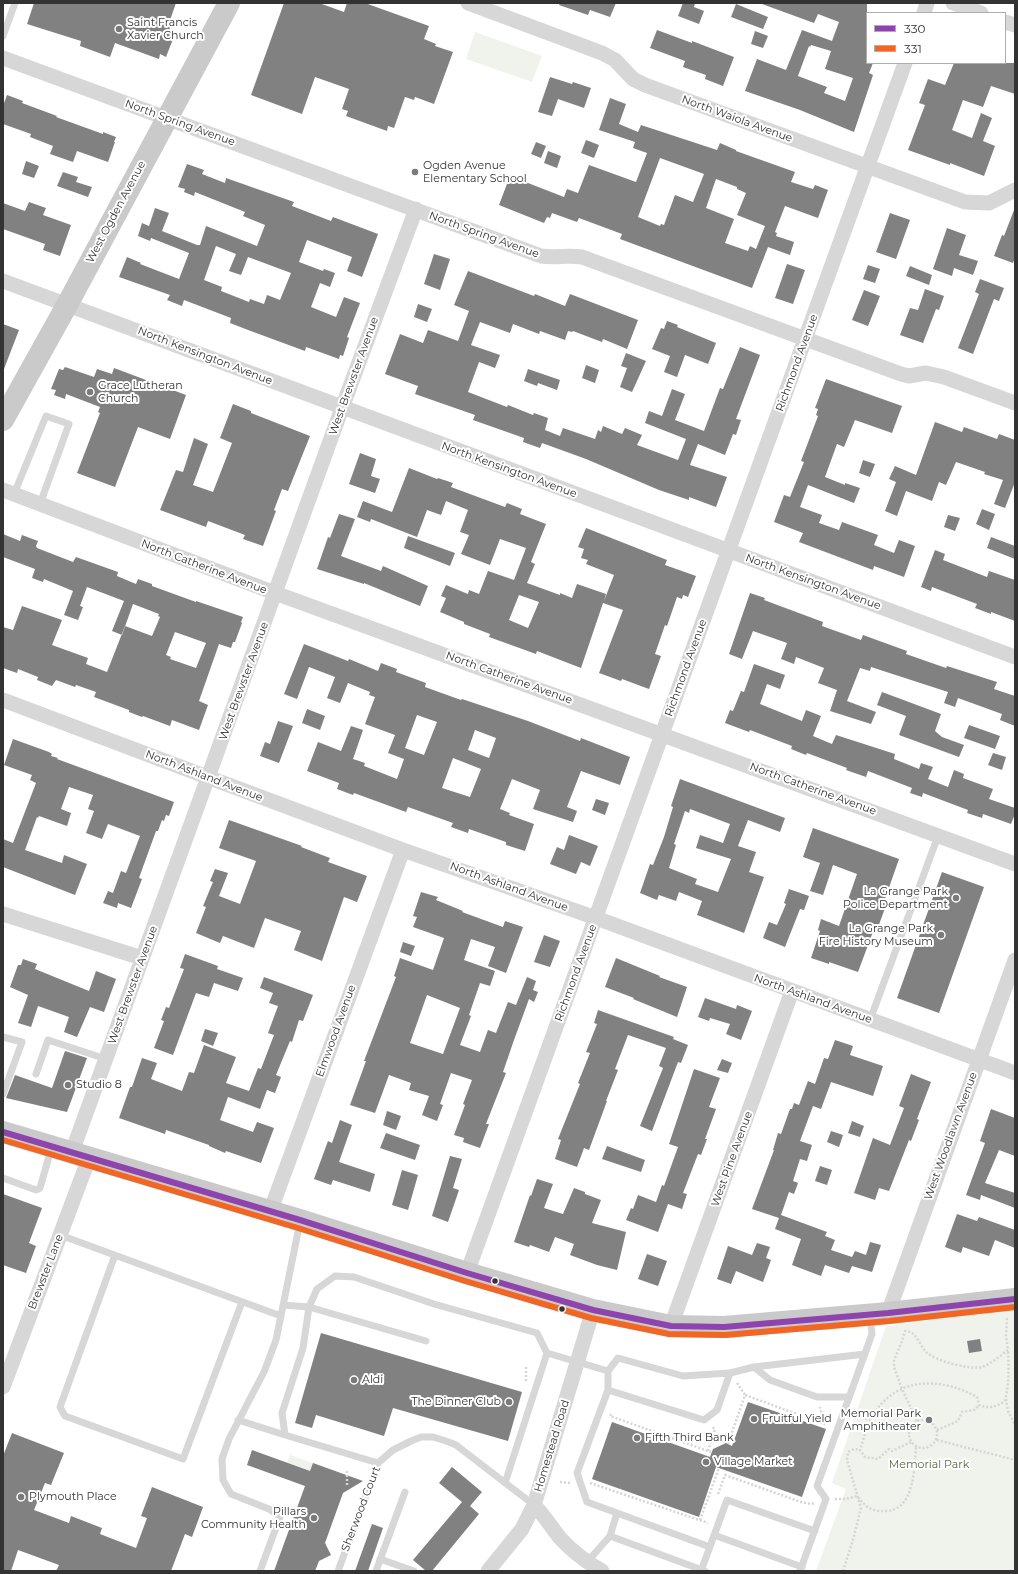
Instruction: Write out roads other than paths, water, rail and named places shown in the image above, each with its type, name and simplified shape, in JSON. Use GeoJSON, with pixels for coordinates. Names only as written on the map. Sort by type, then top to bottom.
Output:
{"type":"FeatureCollection","features":[{"type":"Feature","properties":{"kind":"main road","name":"West Ogden Avenue"},"geometry":{"type":"LineString","coordinates":[[3,420],[67,305],[228,3]]}},
{"type":"Feature","properties":{"kind":"main road"},"geometry":{"type":"LineString","coordinates":[[3,1132],[300,1220],[467,1273],[593,1310],[677,1326],[724,1327],[879,1314],[1011,1300]]}},
{"type":"Feature","properties":{"kind":"street"},"geometry":{"type":"LineString","coordinates":[[953,3],[978,12]]}},
{"type":"Feature","properties":{"kind":"street","name":"North Waiola Avenue"},"geometry":{"type":"LineString","coordinates":[[477,5],[602,53],[615,60],[633,79],[645,85],[965,202],[989,203],[1015,190]]}},
{"type":"Feature","properties":{"kind":"street","name":"North Spring Avenue"},"geometry":{"type":"LineString","coordinates":[[3,58],[541,256],[553,258],[571,255],[582,257],[900,374],[909,376],[926,373],[944,376],[1015,403]]}},
{"type":"Feature","properties":{"kind":"street","name":"Richmond Avenue"},"geometry":{"type":"LineString","coordinates":[[467,1273],[905,64]]}},
{"type":"Feature","properties":{"kind":"street","name":"West Brewster Avenue"},"geometry":{"type":"LineString","coordinates":[[81,1155],[106,1059],[342,408],[416,210]]}},
{"type":"Feature","properties":{"kind":"street","name":"North Kensington Avenue"},"geometry":{"type":"LineString","coordinates":[[3,281],[1015,657]]}},
{"type":"Feature","properties":{"kind":"street","name":"North Catherine Avenue"},"geometry":{"type":"LineString","coordinates":[[8,492],[275,594],[1015,864]]}},
{"type":"Feature","properties":{"kind":"street","name":"North Ashland Avenue"},"geometry":{"type":"LineString","coordinates":[[3,700],[403,850],[596,918],[1015,1073]]}},
{"type":"Feature","properties":{"kind":"street","name":"Elmwood Avenue"},"geometry":{"type":"LineString","coordinates":[[270,1212],[403,850]]}},
{"type":"Feature","properties":{"kind":"street"},"geometry":{"type":"LineString","coordinates":[[3,914],[142,958]]}},
{"type":"Feature","properties":{"kind":"street","name":"West Woodlawn Avenue"},"geometry":{"type":"LineString","coordinates":[[879,1314],[978,1060],[1015,960]]}},
{"type":"Feature","properties":{"kind":"street","name":"West Pine Avenue"},"geometry":{"type":"LineString","coordinates":[[677,1326],[792,991]]}},
{"type":"Feature","properties":{"kind":"street","name":"Brewster Lane"},"geometry":{"type":"LineString","coordinates":[[3,1387],[60,1235],[81,1155]]}},
{"type":"Feature","properties":{"kind":"street","name":"Homestead Road"},"geometry":{"type":"LineString","coordinates":[[488,1571],[522,1529],[534,1505],[593,1310]]}},
{"type":"Feature","properties":{"kind":"street"},"geometry":{"type":"LineString","coordinates":[[534,1505],[544,1515],[560,1538],[602,1571]]}},
{"type":"Feature","properties":{"kind":"lane"},"geometry":{"type":"LineString","coordinates":[[3,36],[15,3]]}},
{"type":"Feature","properties":{"kind":"lane"},"geometry":{"type":"LineString","coordinates":[[8,492],[46,416],[69,424],[40,504]]}},
{"type":"Feature","properties":{"kind":"lane"},"geometry":{"type":"LineString","coordinates":[[870,1020],[938,836]]}},
{"type":"Feature","properties":{"kind":"lane"},"geometry":{"type":"LineString","coordinates":[[3,1037],[22,1042],[3,1094]]}},
{"type":"Feature","properties":{"kind":"lane"},"geometry":{"type":"LineString","coordinates":[[36,1074],[48,1040],[106,1059]]}},
{"type":"Feature","properties":{"kind":"lane"},"geometry":{"type":"LineString","coordinates":[[3,1178],[36,1190],[40,1188],[52,1147]]}},
{"type":"Feature","properties":{"kind":"lane"},"geometry":{"type":"LineString","coordinates":[[260,1571],[280,1517],[269,1509],[231,1494],[223,1480],[222,1459],[238,1420],[264,1372],[276,1340],[300,1220]]}},
{"type":"Feature","properties":{"kind":"lane"},"geometry":{"type":"LineString","coordinates":[[60,1235],[281,1316]]}},
{"type":"Feature","properties":{"kind":"lane"},"geometry":{"type":"LineString","coordinates":[[115,1255],[60,1407],[65,1416],[183,1459],[242,1302]]}},
{"type":"Feature","properties":{"kind":"lane"},"geometry":{"type":"LineString","coordinates":[[285,1435],[282,1413],[303,1348],[309,1306],[317,1289],[335,1276],[354,1277],[434,1304],[537,1333],[547,1353],[506,1483]]}},
{"type":"Feature","properties":{"kind":"lane"},"geometry":{"type":"LineString","coordinates":[[283,1305],[309,1306],[426,1341]]}},
{"type":"Feature","properties":{"kind":"lane"},"geometry":{"type":"LineString","coordinates":[[714,1535],[801,1569],[826,1500],[817,1486],[879,1314]]}},
{"type":"Feature","properties":{"kind":"lane"},"geometry":{"type":"LineString","coordinates":[[547,1353],[608,1371]]}},
{"type":"Feature","properties":{"kind":"lane"},"geometry":{"type":"LineString","coordinates":[[710,1547],[587,1502],[577,1473],[608,1390],[608,1371],[618,1358],[683,1376],[730,1373],[754,1367],[864,1354]]}},
{"type":"Feature","properties":{"kind":"lane"},"geometry":{"type":"LineString","coordinates":[[754,1367],[770,1380],[817,1397],[849,1397]]}},
{"type":"Feature","properties":{"kind":"lane"},"geometry":{"type":"LineString","coordinates":[[608,1390],[704,1420],[717,1410],[730,1373]]}},
{"type":"Feature","properties":{"kind":"lane"},"geometry":{"type":"LineString","coordinates":[[238,1420],[378,1463]]}},
{"type":"Feature","properties":{"kind":"lane","name":"Sherwood Court"},"geometry":{"type":"LineString","coordinates":[[338,1571],[378,1463],[393,1450],[421,1437],[433,1437],[456,1445],[534,1505]]}},
{"type":"Feature","properties":{"kind":"lane"},"geometry":{"type":"LineString","coordinates":[[376,1571],[405,1492]]}},
{"type":"Feature","properties":{"kind":"lane"},"geometry":{"type":"LineString","coordinates":[[610,1536],[703,1571],[727,1500],[815,1531]]}},
{"type":"Feature","properties":{"kind":"lane"},"geometry":{"type":"LineString","coordinates":[[588,1561],[610,1536],[617,1513]]}},
{"type":"Feature","properties":{"kind":"lane"},"geometry":{"type":"LineString","coordinates":[[380,1559],[414,1571]]}},
{"type":"Feature","properties":{"kind":"place","name":"Saint Francis Xavier Church"},"geometry":{"type":"Point","coordinates":[119,29]}},
{"type":"Feature","properties":{"kind":"place","name":"Ogden Avenue Elementary School"},"geometry":{"type":"Point","coordinates":[415,172]}},
{"type":"Feature","properties":{"kind":"place","name":"Grace Lutheran Church"},"geometry":{"type":"Point","coordinates":[90,392]}},
{"type":"Feature","properties":{"kind":"place","name":"La Grange Park Police Department"},"geometry":{"type":"Point","coordinates":[956,898]}},
{"type":"Feature","properties":{"kind":"place","name":"La Grange Park Fire History Museum"},"geometry":{"type":"Point","coordinates":[941,935]}},
{"type":"Feature","properties":{"kind":"place","name":"Studio 8"},"geometry":{"type":"Point","coordinates":[68,1085]}},
{"type":"Feature","properties":{"kind":"place","name":"Aldi"},"geometry":{"type":"Point","coordinates":[354,1380]}},
{"type":"Feature","properties":{"kind":"place","name":"The Dinner Club"},"geometry":{"type":"Point","coordinates":[509,1402]}},
{"type":"Feature","properties":{"kind":"place","name":"Fruitful Yield"},"geometry":{"type":"Point","coordinates":[754,1419]}},
{"type":"Feature","properties":{"kind":"place","name":"Memorial Park Amphitheater"},"geometry":{"type":"Point","coordinates":[929,1420]}},
{"type":"Feature","properties":{"kind":"place","name":"Fifth Third Bank"},"geometry":{"type":"Point","coordinates":[637,1438]}},
{"type":"Feature","properties":{"kind":"place","name":"Village Market"},"geometry":{"type":"Point","coordinates":[706,1462]}},
{"type":"Feature","properties":{"kind":"place","name":"Plymouth Place"},"geometry":{"type":"Point","coordinates":[21,1497]}},
{"type":"Feature","properties":{"kind":"place","name":"Pillars Community Health"},"geometry":{"type":"Point","coordinates":[314,1518]}},
{"type":"Feature","properties":{"kind":"park label","name":"Memorial Park"},"geometry":{"type":"Point","coordinates":[929,1465]}}]}
